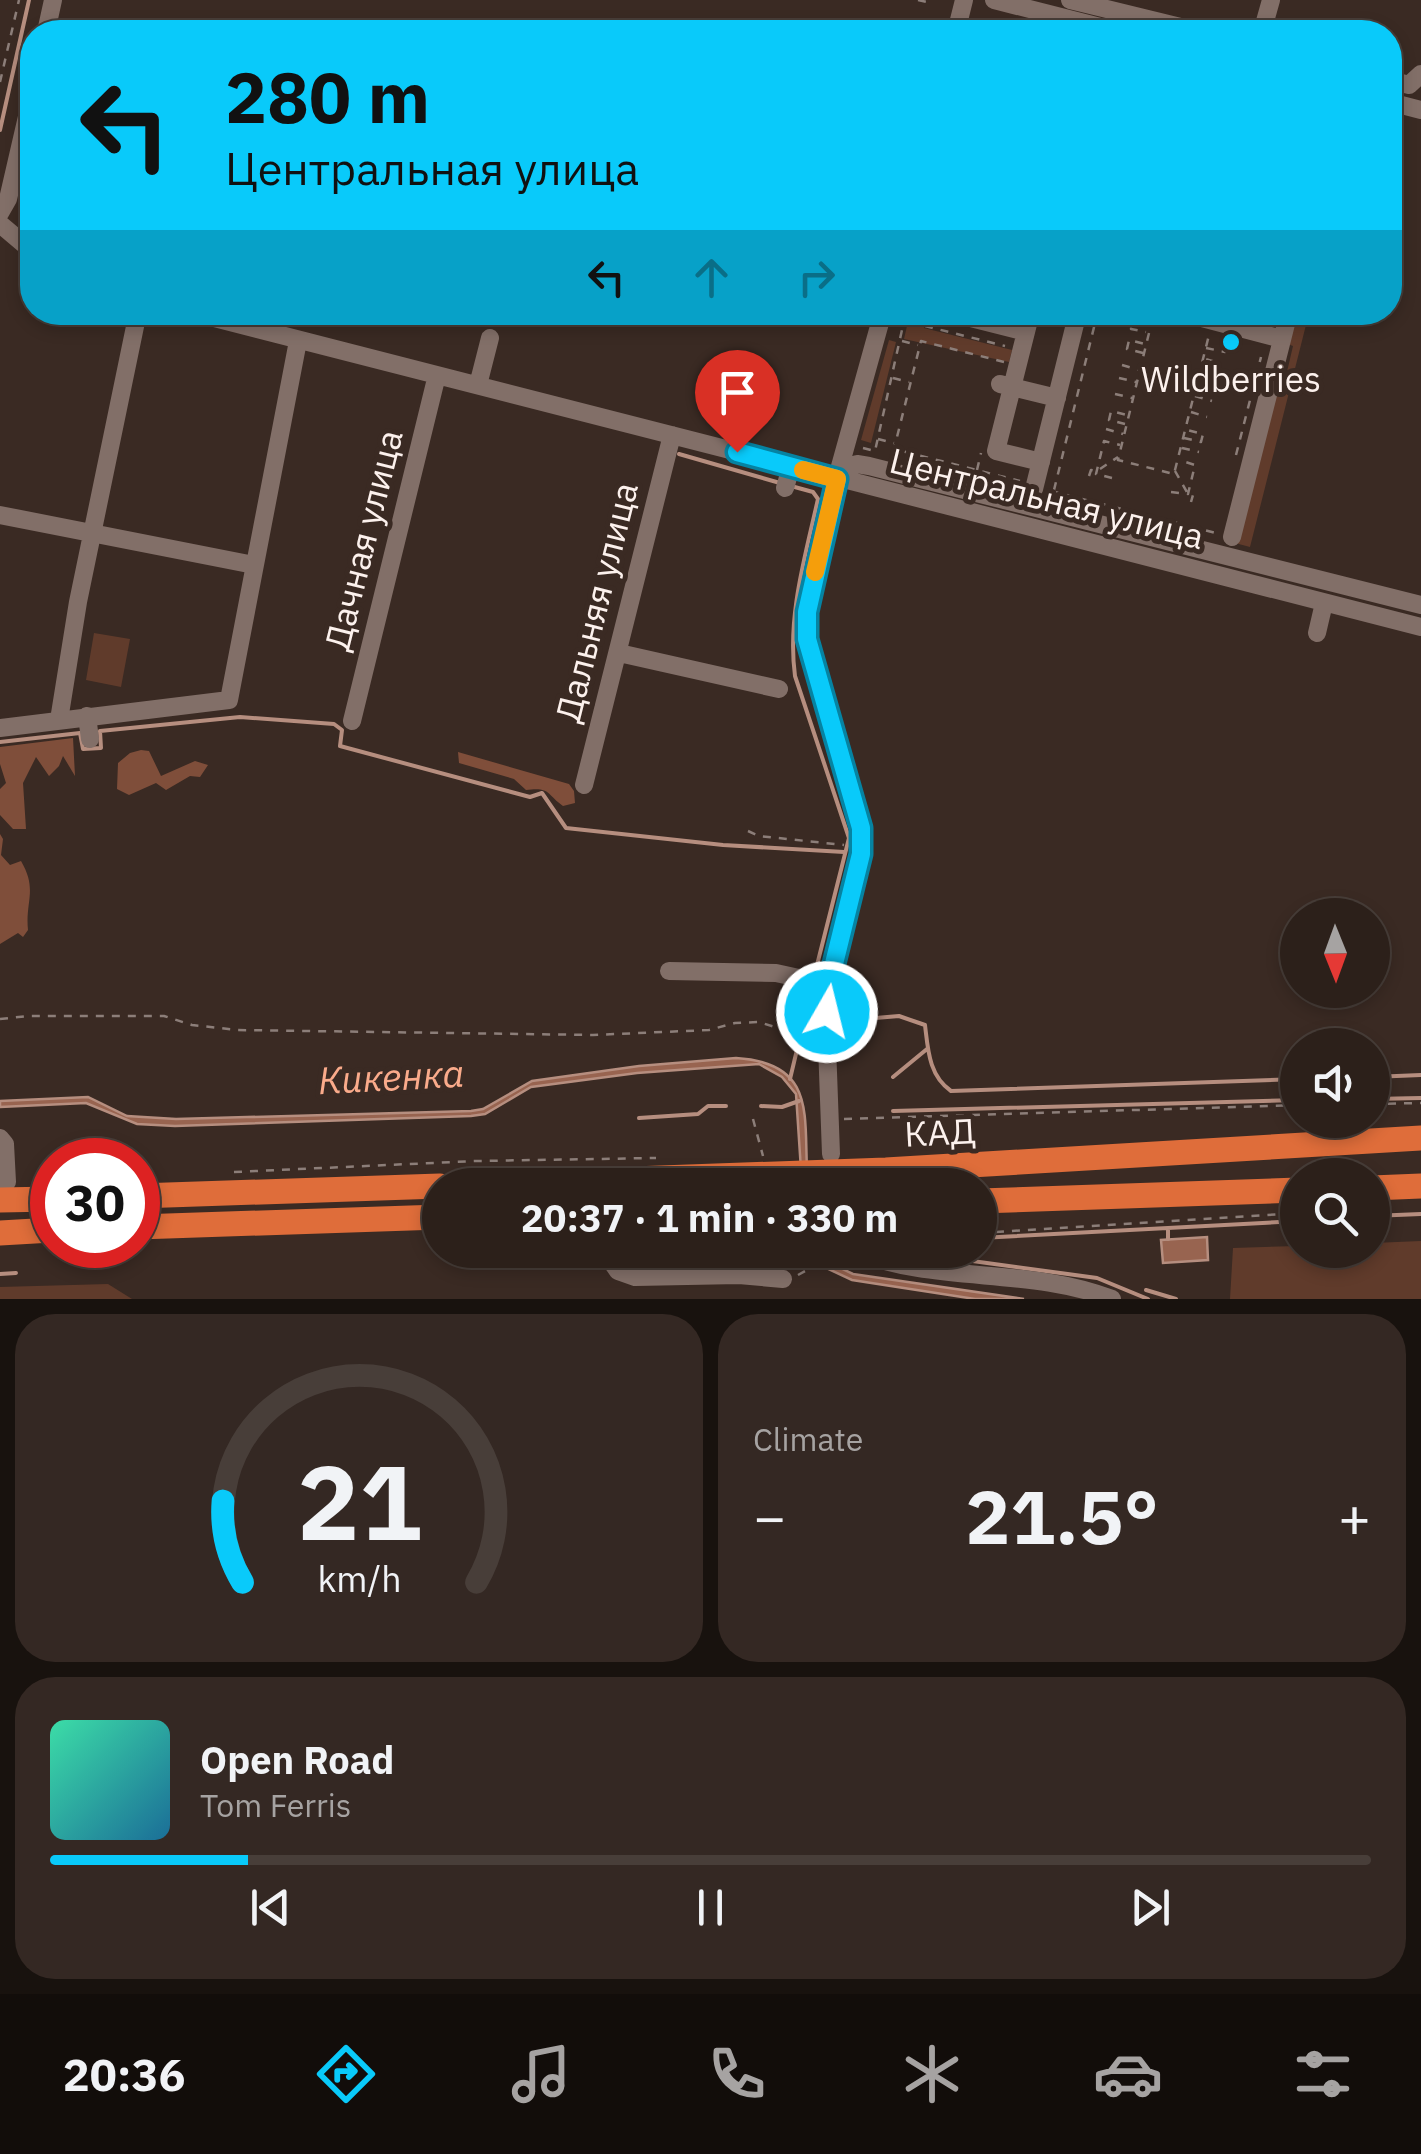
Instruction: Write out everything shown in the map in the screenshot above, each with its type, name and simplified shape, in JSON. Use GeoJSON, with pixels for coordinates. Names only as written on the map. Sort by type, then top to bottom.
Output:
{"type":"FeatureCollection","features":[{"type":"Feature","properties":{"kind":"highway","name":"КАД"},"geometry":{"type":"LineString","coordinates":[[741,1168],[886,1170],[1421,1138]]}},
{"type":"Feature","properties":{"kind":"highway"},"geometry":{"type":"LineString","coordinates":[[1390,1187],[1421,1186]]}},
{"type":"Feature","properties":{"kind":"highway"},"geometry":{"type":"LineString","coordinates":[[160,1195],[422,1187]]}},
{"type":"Feature","properties":{"kind":"highway"},"geometry":{"type":"LineString","coordinates":[[4,1191],[30,1195]]}},
{"type":"Feature","properties":{"kind":"highway","name":"КАД"},"geometry":{"type":"LineString","coordinates":[[997,1200],[1280,1191]]}},
{"type":"Feature","properties":{"kind":"highway"},"geometry":{"type":"LineString","coordinates":[[160,1226],[422,1219]]}},
{"type":"Feature","properties":{"kind":"highway"},"geometry":{"type":"LineString","coordinates":[[0,1233],[30,1231]]}},
{"type":"Feature","properties":{"kind":"street"},"geometry":{"type":"LineString","coordinates":[[994,0],[1073,20]]}},
{"type":"Feature","properties":{"kind":"street"},"geometry":{"type":"LineString","coordinates":[[1070,0],[1152,20]]}},
{"type":"Feature","properties":{"kind":"street"},"geometry":{"type":"LineString","coordinates":[[0,213],[8,199],[20,147]]}},
{"type":"Feature","properties":{"kind":"street"},"geometry":{"type":"LineString","coordinates":[[0,224],[20,241]]}},
{"type":"Feature","properties":{"kind":"street"},"geometry":{"type":"LineString","coordinates":[[59,720],[135,325]]}},
{"type":"Feature","properties":{"kind":"street","name":"Центральная улица"},"geometry":{"type":"LineString","coordinates":[[240,325],[1421,627]]}},
{"type":"Feature","properties":{"kind":"street"},"geometry":{"type":"LineString","coordinates":[[832,1154],[818,982],[861,844],[857,808],[807,639],[807,612],[838,475],[879,325]]}},
{"type":"Feature","properties":{"kind":"street"},"geometry":{"type":"LineString","coordinates":[[998,325],[1026,332]]}},
{"type":"Feature","properties":{"kind":"street"},"geometry":{"type":"LineString","coordinates":[[1028,325],[992,440],[996,451],[1041,462]]}},
{"type":"Feature","properties":{"kind":"street"},"geometry":{"type":"LineString","coordinates":[[1034,487],[1057,398],[1087,325]]}},
{"type":"Feature","properties":{"kind":"street"},"geometry":{"type":"LineString","coordinates":[[1197,325],[1214,337],[1282,339]]}},
{"type":"Feature","properties":{"kind":"street"},"geometry":{"type":"LineString","coordinates":[[1224,535],[1286,325]]}},
{"type":"Feature","properties":{"kind":"street"},"geometry":{"type":"LineString","coordinates":[[478,385],[490,338]]}},
{"type":"Feature","properties":{"kind":"street"},"geometry":{"type":"LineString","coordinates":[[0,728],[228,700],[298,341]]}},
{"type":"Feature","properties":{"kind":"street","name":"Дачная улица"},"geometry":{"type":"LineString","coordinates":[[352,721],[437,375]]}},
{"type":"Feature","properties":{"kind":"street"},"geometry":{"type":"LineString","coordinates":[[1009,382],[1057,398]]}},
{"type":"Feature","properties":{"kind":"street","name":"Дальняя улица"},"geometry":{"type":"LineString","coordinates":[[584,786],[672,435]]}},
{"type":"Feature","properties":{"kind":"street"},"geometry":{"type":"LineString","coordinates":[[838,475],[858,464],[878,468],[1421,605]]}},
{"type":"Feature","properties":{"kind":"street"},"geometry":{"type":"LineString","coordinates":[[785,488],[792,467]]}},
{"type":"Feature","properties":{"kind":"street"},"geometry":{"type":"LineString","coordinates":[[0,515],[254,565]]}},
{"type":"Feature","properties":{"kind":"street"},"geometry":{"type":"LineString","coordinates":[[1317,632],[1324,603]]}},
{"type":"Feature","properties":{"kind":"street"},"geometry":{"type":"LineString","coordinates":[[619,653],[779,689]]}},
{"type":"Feature","properties":{"kind":"street"},"geometry":{"type":"LineString","coordinates":[[87,716],[90,740]]}},
{"type":"Feature","properties":{"kind":"street"},"geometry":{"type":"LineString","coordinates":[[670,971],[776,973],[818,982]]}},
{"type":"Feature","properties":{"kind":"street"},"geometry":{"type":"LineString","coordinates":[[0,1138],[5,1144],[4,1191]]}},
{"type":"Feature","properties":{"kind":"street"},"geometry":{"type":"LineString","coordinates":[[616,1268],[635,1278],[738,1275],[783,1279]]}},
{"type":"Feature","properties":{"kind":"street"},"geometry":{"type":"LineString","coordinates":[[913,1268],[1067,1285],[1112,1299]]}},
{"type":"Feature","properties":{"kind":"path"},"geometry":{"type":"LineString","coordinates":[[0,82],[19,0]]}},
{"type":"Feature","properties":{"kind":"path"},"geometry":{"type":"LineString","coordinates":[[918,0],[927,2]]}},
{"type":"Feature","properties":{"kind":"path"},"geometry":{"type":"LineString","coordinates":[[876,451],[903,325]]}},
{"type":"Feature","properties":{"kind":"path"},"geometry":{"type":"LineString","coordinates":[[1054,492],[1089,325]]}},
{"type":"Feature","properties":{"kind":"path"},"geometry":{"type":"LineString","coordinates":[[1090,476],[1091,470],[1096,471],[1118,457],[1149,333],[1131,329],[1132,325]]}},
{"type":"Feature","properties":{"kind":"path"},"geometry":{"type":"LineString","coordinates":[[924,326],[1014,348]]}},
{"type":"Feature","properties":{"kind":"path"},"geometry":{"type":"LineString","coordinates":[[1118,457],[1174,474],[1203,358],[1214,337]]}},
{"type":"Feature","properties":{"kind":"path"},"geometry":{"type":"LineString","coordinates":[[900,340],[920,345]]}},
{"type":"Feature","properties":{"kind":"path"},"geometry":{"type":"LineString","coordinates":[[1144,354],[1127,349],[1129,340],[1146,344]]}},
{"type":"Feature","properties":{"kind":"path"},"geometry":{"type":"LineString","coordinates":[[1009,382],[1010,363],[921,341],[894,449],[1224,535]]}},
{"type":"Feature","properties":{"kind":"path"},"geometry":{"type":"LineString","coordinates":[[1201,367],[1218,371],[1220,363],[1203,358]]}},
{"type":"Feature","properties":{"kind":"path"},"geometry":{"type":"LineString","coordinates":[[1122,365],[1140,370]]}},
{"type":"Feature","properties":{"kind":"path"},"geometry":{"type":"LineString","coordinates":[[893,378],[910,382]]}},
{"type":"Feature","properties":{"kind":"path"},"geometry":{"type":"LineString","coordinates":[[1118,378],[1137,382]]}},
{"type":"Feature","properties":{"kind":"path"},"geometry":{"type":"LineString","coordinates":[[1197,384],[1216,388]]}},
{"type":"Feature","properties":{"kind":"path"},"geometry":{"type":"LineString","coordinates":[[1115,394],[1133,398]]}},
{"type":"Feature","properties":{"kind":"path"},"geometry":{"type":"LineString","coordinates":[[1194,396],[1212,400]]}},
{"type":"Feature","properties":{"kind":"path"},"geometry":{"type":"LineString","coordinates":[[1127,424],[1109,420],[1111,411],[1129,416]]}},
{"type":"Feature","properties":{"kind":"path"},"geometry":{"type":"LineString","coordinates":[[1190,412],[1207,416]]}},
{"type":"Feature","properties":{"kind":"path"},"geometry":{"type":"LineString","coordinates":[[1106,429],[1124,434]]}},
{"type":"Feature","properties":{"kind":"path"},"geometry":{"type":"LineString","coordinates":[[1183,438],[1201,442],[1203,434],[1185,430]]}},
{"type":"Feature","properties":{"kind":"path"},"geometry":{"type":"LineString","coordinates":[[878,439],[896,443]]}},
{"type":"Feature","properties":{"kind":"path"},"geometry":{"type":"LineString","coordinates":[[1096,471],[1104,442],[1121,446]]}},
{"type":"Feature","properties":{"kind":"path"},"geometry":{"type":"LineString","coordinates":[[1181,448],[1200,452]]}},
{"type":"Feature","properties":{"kind":"path"},"geometry":{"type":"LineString","coordinates":[[1178,460],[1196,464],[1188,494]]}},
{"type":"Feature","properties":{"kind":"path"},"geometry":{"type":"LineString","coordinates":[[1096,471],[1112,478]]}},
{"type":"Feature","properties":{"kind":"path"},"geometry":{"type":"LineString","coordinates":[[1175,471],[1188,494]]}},
{"type":"Feature","properties":{"kind":"path"},"geometry":{"type":"LineString","coordinates":[[1171,492],[1193,495],[1191,502]]}},
{"type":"Feature","properties":{"kind":"path"},"geometry":{"type":"LineString","coordinates":[[748,831],[759,836],[841,846]]}},
{"type":"Feature","properties":{"kind":"path"},"geometry":{"type":"LineString","coordinates":[[0,1019],[164,1016],[192,1025],[237,1030],[576,1035],[709,1030],[759,1022],[806,1037]]}},
{"type":"Feature","properties":{"kind":"path"},"geometry":{"type":"LineString","coordinates":[[1390,1104],[1421,1103]]}},
{"type":"Feature","properties":{"kind":"path"},"geometry":{"type":"LineString","coordinates":[[829,1120],[1280,1107]]}},
{"type":"Feature","properties":{"kind":"path"},"geometry":{"type":"LineString","coordinates":[[753,1119],[757,1167]]}},
{"type":"Feature","properties":{"kind":"path"},"geometry":{"type":"LineString","coordinates":[[224,1173],[476,1161],[662,1158]]}},
{"type":"Feature","properties":{"kind":"path"},"geometry":{"type":"LineString","coordinates":[[997,1233],[1280,1214]]}},
{"type":"Feature","properties":{"kind":"shaded area"},"geometry":{"type":"Polygon","coordinates":[[[907,325],[925,325],[924,328],[1012,350],[1009,362],[904,339],[907,325]]]}},
{"type":"Feature","properties":{"kind":"shaded area"},"geometry":{"type":"Polygon","coordinates":[[[1290,325],[1306,325],[1250,547],[1235,543],[1278,374],[1286,376],[1293,346],[1285,343],[1290,325]]]}},
{"type":"Feature","properties":{"kind":"shaded area"},"geometry":{"type":"Polygon","coordinates":[[[889,340],[896,342],[871,443],[861,440],[889,340]]]}},
{"type":"Feature","properties":{"kind":"shaded area"},"geometry":{"type":"Polygon","coordinates":[[[94,633],[130,639],[121,687],[86,680],[94,633]]]}},
{"type":"Feature","properties":{"kind":"shaded area"},"geometry":{"type":"Polygon","coordinates":[[[73,738],[75,776],[63,756],[49,776],[36,757],[23,783],[26,829],[13,829],[0,815],[0,789],[6,783],[0,747],[73,738]]]}},
{"type":"Feature","properties":{"kind":"shaded area"},"geometry":{"type":"Polygon","coordinates":[[[141,750],[149,751],[161,776],[195,761],[208,765],[200,777],[190,776],[166,790],[156,783],[129,795],[117,789],[118,763],[141,750]]]}},
{"type":"Feature","properties":{"kind":"shaded area"},"geometry":{"type":"Polygon","coordinates":[[[458,752],[569,784],[575,803],[563,806],[544,791],[526,790],[514,779],[459,763],[458,752]]]}},
{"type":"Feature","properties":{"kind":"shaded area"},"geometry":{"type":"Polygon","coordinates":[[[0,834],[1,855],[10,865],[21,861],[30,888],[28,930],[23,937],[18,933],[0,944],[0,834]]]}},
{"type":"Feature","properties":{"kind":"shaded area"},"geometry":{"type":"Polygon","coordinates":[[[736,1058],[763,1062],[782,1071],[795,1084],[802,1100],[807,1168],[801,1168],[796,1094],[782,1077],[759,1064],[637,1073],[531,1087],[485,1114],[471,1116],[175,1126],[137,1124],[86,1103],[0,1107],[0,1101],[88,1097],[127,1116],[176,1119],[471,1111],[483,1109],[532,1081],[736,1058]]]}},
{"type":"Feature","properties":{"kind":"shaded area"},"geometry":{"type":"Polygon","coordinates":[[[1207,1237],[1208,1260],[1163,1263],[1161,1240],[1207,1237]]]}},
{"type":"Feature","properties":{"kind":"shaded area"},"geometry":{"type":"Polygon","coordinates":[[[1421,1241],[1421,1299],[1230,1299],[1233,1248],[1280,1247],[1280,1268],[1390,1268],[1390,1242],[1421,1241]]]}},
{"type":"Feature","properties":{"kind":"shaded area"},"geometry":{"type":"Polygon","coordinates":[[[826,1268],[1024,1299],[975,1299],[852,1280],[826,1268]]]}},
{"type":"Feature","properties":{"kind":"shaded area"},"geometry":{"type":"Polygon","coordinates":[[[108,1284],[132,1299],[0,1299],[0,1287],[108,1284]]]}},
{"type":"Feature","properties":{"kind":"waterway"},"geometry":{"type":"LineString","coordinates":[[25,20],[29,0]]}},
{"type":"Feature","properties":{"kind":"waterway"},"geometry":{"type":"LineString","coordinates":[[0,130],[20,40]]}},
{"type":"Feature","properties":{"kind":"waterway"},"geometry":{"type":"LineString","coordinates":[[679,454],[780,483]]}},
{"type":"Feature","properties":{"kind":"waterway"},"geometry":{"type":"LineString","coordinates":[[791,486],[813,492],[818,499],[795,609],[795,676],[849,838],[814,977]]}},
{"type":"Feature","properties":{"kind":"waterway"},"geometry":{"type":"LineString","coordinates":[[0,742],[80,733],[83,749],[101,748],[100,731],[240,717],[334,724],[342,730],[340,746],[530,797],[542,793],[566,828],[723,845],[844,852]]}},
{"type":"Feature","properties":{"kind":"waterway"},"geometry":{"type":"LineString","coordinates":[[790,1079],[812,987]]}},
{"type":"Feature","properties":{"kind":"waterway"},"geometry":{"type":"LineString","coordinates":[[840,1021],[899,1016],[925,1025],[934,1070],[951,1091],[1280,1080]]}},
{"type":"Feature","properties":{"kind":"waterway"},"geometry":{"type":"LineString","coordinates":[[893,1077],[927,1049]]}},
{"type":"Feature","properties":{"kind":"waterway"},"geometry":{"type":"LineString","coordinates":[[1390,1076],[1421,1075]]}},
{"type":"Feature","properties":{"kind":"waterway"},"geometry":{"type":"LineString","coordinates":[[1390,1099],[1421,1098]]}},
{"type":"Feature","properties":{"kind":"waterway"},"geometry":{"type":"LineString","coordinates":[[893,1111],[1280,1100]]}},
{"type":"Feature","properties":{"kind":"waterway"},"geometry":{"type":"LineString","coordinates":[[761,1106],[782,1107],[799,1101]]}},
{"type":"Feature","properties":{"kind":"waterway"},"geometry":{"type":"LineString","coordinates":[[639,1118],[698,1114],[708,1106],[726,1106]]}},
{"type":"Feature","properties":{"kind":"waterway"},"geometry":{"type":"LineString","coordinates":[[1390,1215],[1421,1214]]}},
{"type":"Feature","properties":{"kind":"waterway"},"geometry":{"type":"LineString","coordinates":[[997,1237],[1280,1222]]}},
{"type":"Feature","properties":{"kind":"waterway"},"geometry":{"type":"LineString","coordinates":[[1168,1229],[1168,1239]]}},
{"type":"Feature","properties":{"kind":"waterway"},"geometry":{"type":"LineString","coordinates":[[997,1264],[1097,1278],[1148,1299]]}},
{"type":"Feature","properties":{"kind":"waterway"},"geometry":{"type":"LineString","coordinates":[[0,1274],[16,1273]]}},
{"type":"Feature","properties":{"kind":"waterway"},"geometry":{"type":"LineString","coordinates":[[1146,1290],[1176,1299]]}},
{"type":"Feature","properties":{"kind":"slow traffic"},"geometry":{"type":"LineString","coordinates":[[803,470],[837,479],[815,572]]}},
{"type":"Feature","properties":{"kind":"place","name":"Wildberries"},"geometry":{"type":"Point","coordinates":[1231,342]}},
{"type":"Feature","properties":{"kind":"route"},"geometry":{"type":"LineString","coordinates":[[737,452],[837,479],[807,612],[807,639],[857,808],[861,854],[829,984],[827,1012]]}},
{"type":"Feature","properties":{"kind":"water label","name":"Кикенка"},"geometry":{"type":"Point","coordinates":[391,1076]}}]}
